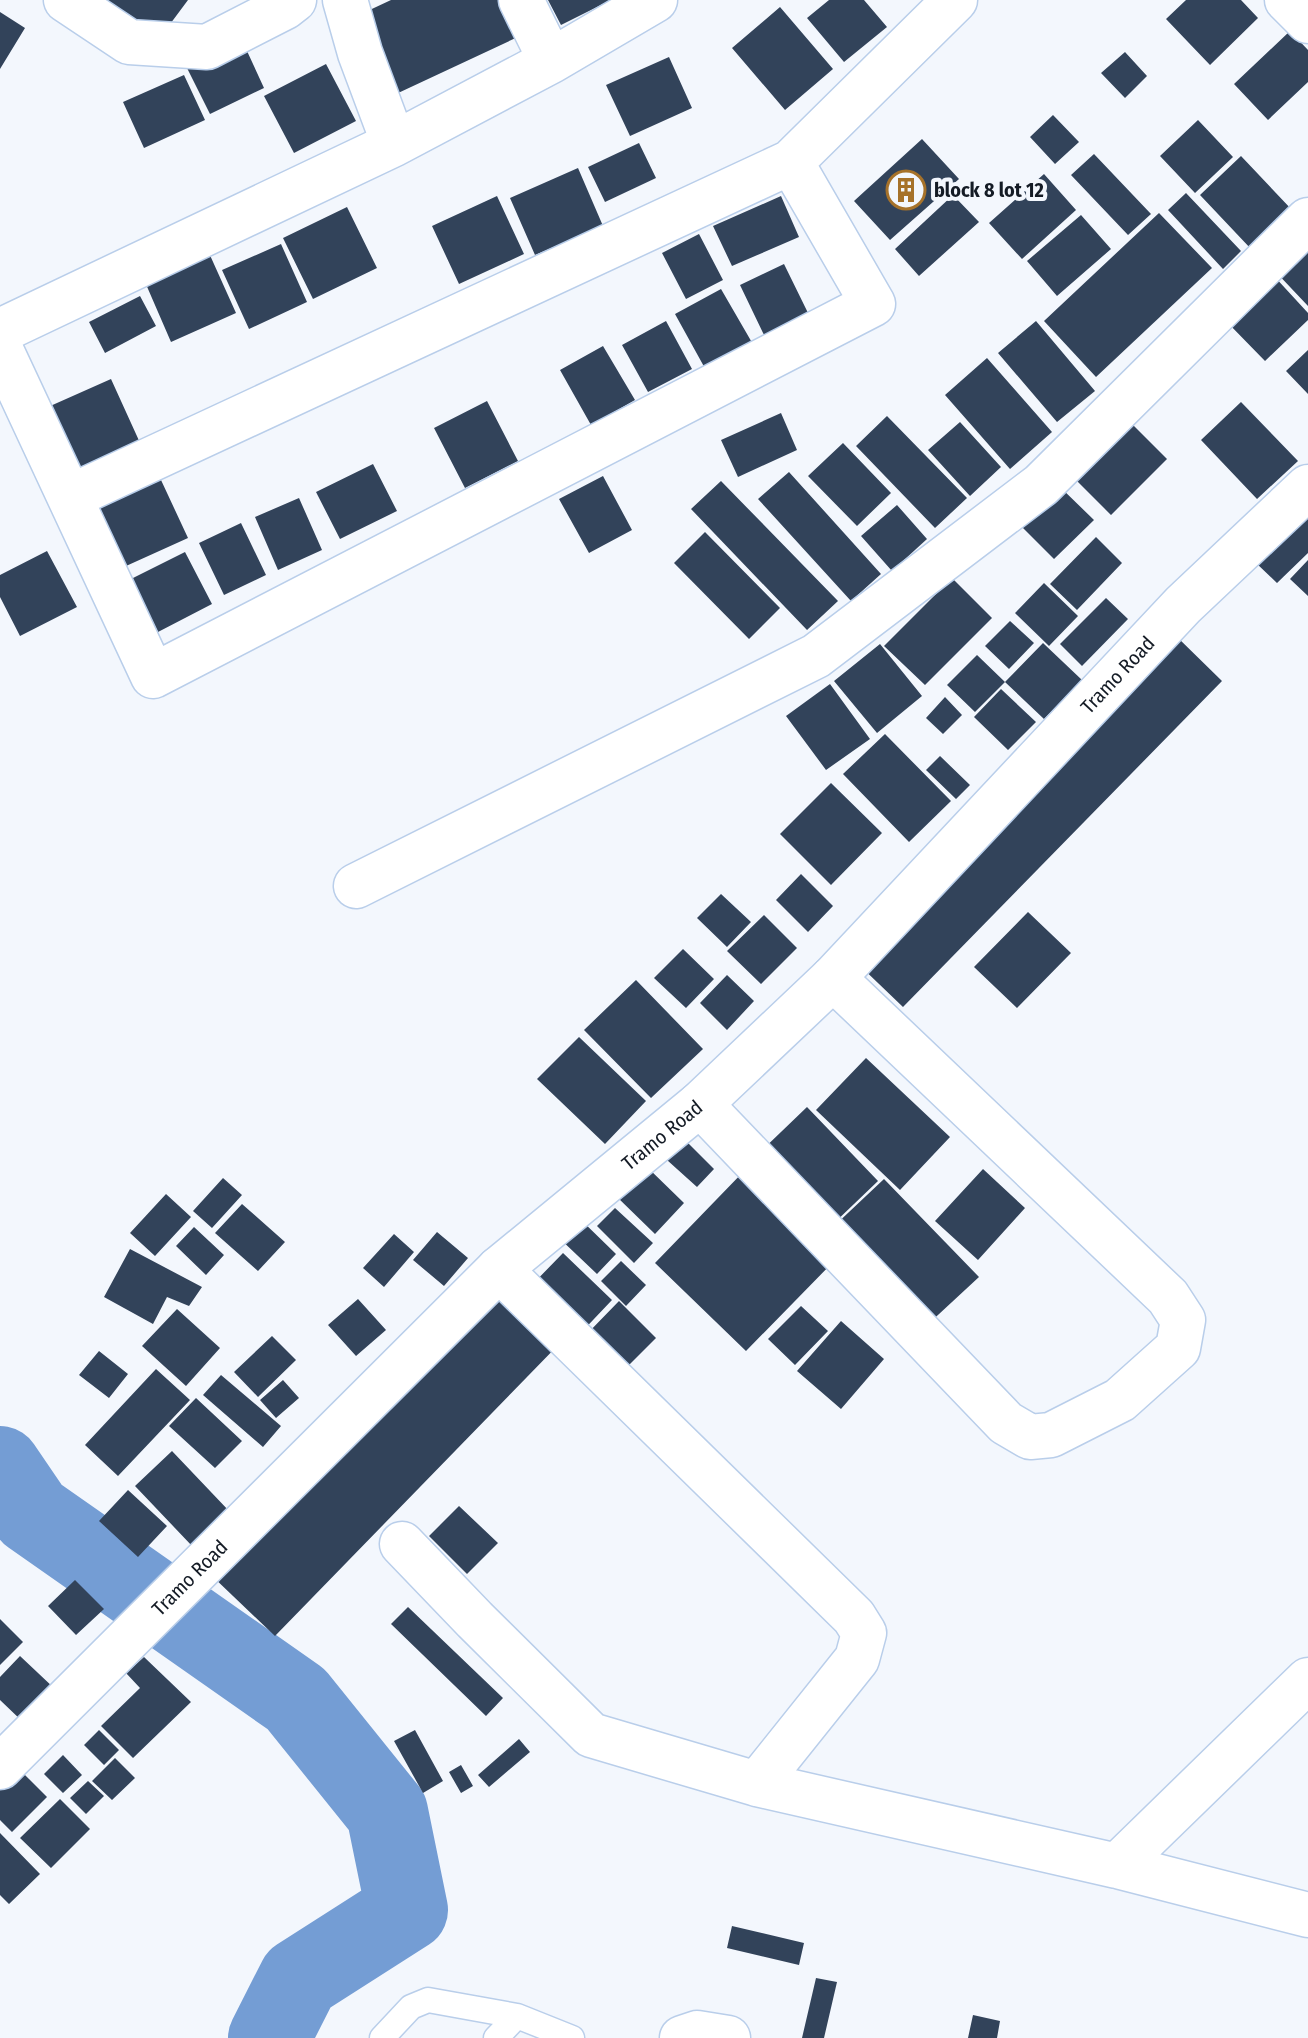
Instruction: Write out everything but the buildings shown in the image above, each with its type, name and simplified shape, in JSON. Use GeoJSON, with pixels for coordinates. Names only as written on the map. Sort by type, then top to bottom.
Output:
{"type":"FeatureCollection","features":[{"type":"Feature","properties":{"kind":"street"},"geometry":{"type":"LineString","coordinates":[[66,0],[129,42],[207,47],[294,0]]}},
{"type":"Feature","properties":{"kind":"street"},"geometry":{"type":"LineString","coordinates":[[345,0],[360,53],[394,144]]}},
{"type":"Feature","properties":{"kind":"street"},"geometry":{"type":"LineString","coordinates":[[521,0],[551,61]]}},
{"type":"Feature","properties":{"kind":"street"},"geometry":{"type":"LineString","coordinates":[[0,331],[394,144],[551,61],[655,0]]}},
{"type":"Feature","properties":{"kind":"street"},"geometry":{"type":"LineString","coordinates":[[70,497],[791,162],[955,0]]}},
{"type":"Feature","properties":{"kind":"street"},"geometry":{"type":"LineString","coordinates":[[1287,0],[1308,21]]}},
{"type":"Feature","properties":{"kind":"street"},"geometry":{"type":"LineString","coordinates":[[0,348],[153,676],[873,304],[791,162]]}},
{"type":"Feature","properties":{"kind":"street"},"geometry":{"type":"LineString","coordinates":[[356,886],[816,656],[1041,485],[1308,220]]}},
{"type":"Feature","properties":{"kind":"street","name":"Tramo Road"},"geometry":{"type":"LineString","coordinates":[[0,1767],[499,1269],[700,1104],[833,978],[1183,605],[1308,487]]}},
{"type":"Feature","properties":{"kind":"street"},"geometry":{"type":"LineString","coordinates":[[700,1104],[1006,1423],[1030,1437],[1051,1435],[1120,1400],[1178,1348],[1183,1320],[1168,1297],[833,978]]}},
{"type":"Feature","properties":{"kind":"street"},"geometry":{"type":"LineString","coordinates":[[499,1269],[854,1617],[864,1633],[857,1659],[757,1784]]}},
{"type":"Feature","properties":{"kind":"street"},"geometry":{"type":"LineString","coordinates":[[402,1544],[591,1735],[757,1784],[1117,1866],[1308,1915]]}},
{"type":"Feature","properties":{"kind":"street"},"geometry":{"type":"LineString","coordinates":[[1117,1866],[1308,1680]]}},
{"type":"Feature","properties":{"kind":"street"},"geometry":{"type":"LineString","coordinates":[[682,2038],[697,2033],[728,2038]]}},
{"type":"Feature","properties":{"kind":"lane"},"geometry":{"type":"LineString","coordinates":[[382,2038],[411,2007],[428,2000],[517,2016],[572,2038]]}},
{"type":"Feature","properties":{"kind":"lane"},"geometry":{"type":"LineString","coordinates":[[496,2038],[517,2016]]}},
{"type":"Feature","properties":{"kind":"waterway"},"geometry":{"type":"LineString","coordinates":[[0,1467],[32,1514],[296,1699],[387,1812],[407,1910],[299,1979],[269,2038]]}},
{"type":"Feature","properties":{"kind":"place","name":"block 8 lot 12"},"geometry":{"type":"Point","coordinates":[906,190]}}]}
